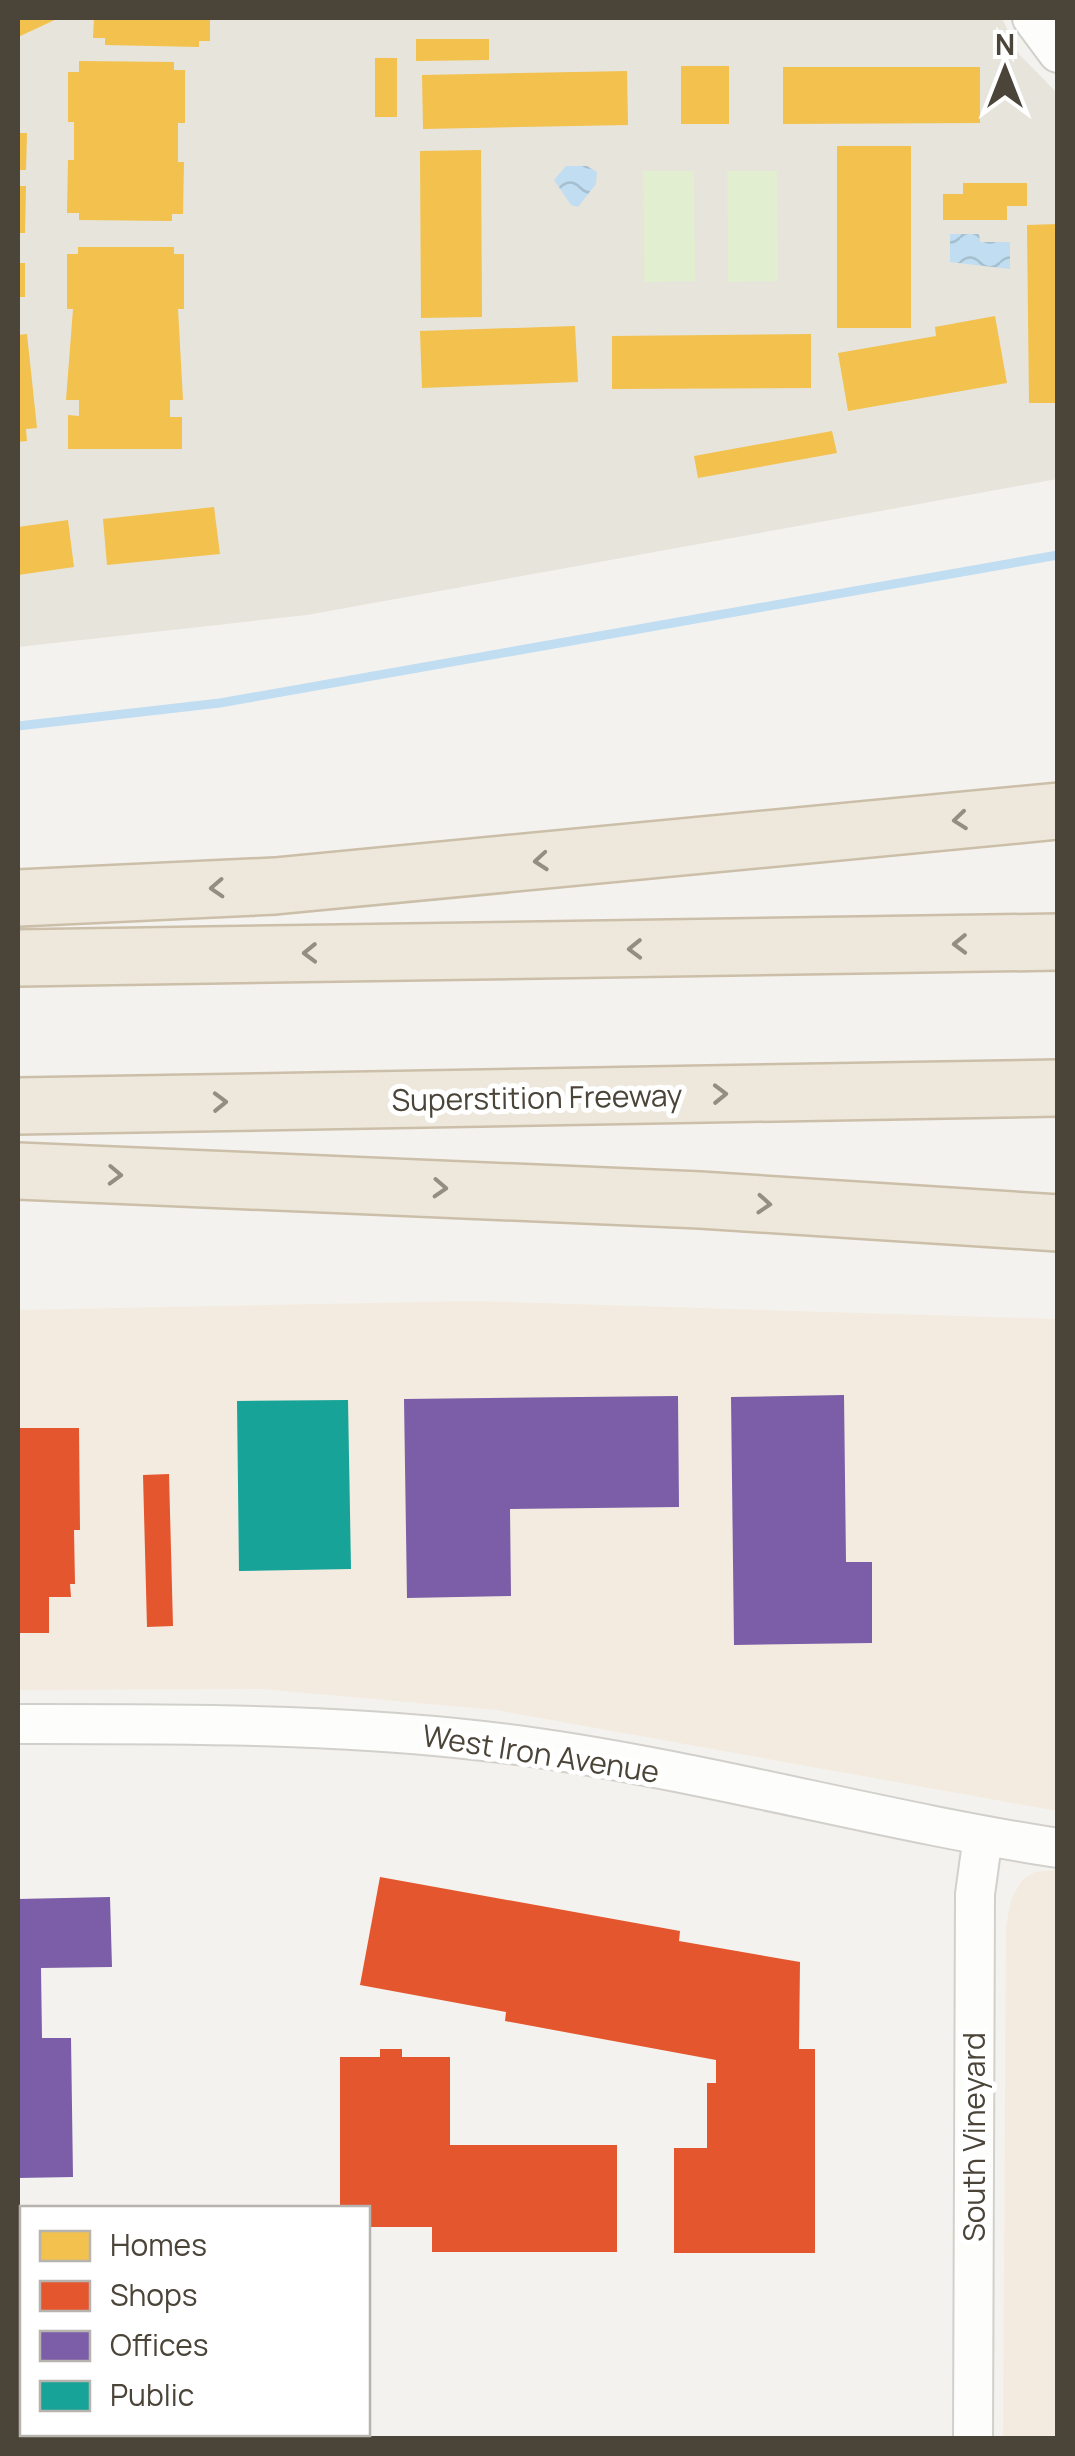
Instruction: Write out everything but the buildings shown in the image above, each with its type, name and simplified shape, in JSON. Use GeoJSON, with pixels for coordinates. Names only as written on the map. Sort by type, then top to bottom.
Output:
{"type":"FeatureCollection","features":[{"type":"Feature","properties":{"kind":"highway"},"geometry":{"type":"LineString","coordinates":[[18,898],[275,886],[1058,811]]}},
{"type":"Feature","properties":{"kind":"highway"},"geometry":{"type":"LineString","coordinates":[[18,958],[1058,942]]}},
{"type":"Feature","properties":{"kind":"highway","name":"Superstition Freeway"},"geometry":{"type":"LineString","coordinates":[[18,1106],[1058,1088]]}},
{"type":"Feature","properties":{"kind":"highway"},"geometry":{"type":"LineString","coordinates":[[18,1171],[700,1200],[1058,1223]]}},
{"type":"Feature","properties":{"kind":"street"},"geometry":{"type":"LineString","coordinates":[[1032,18],[1058,53]]}},
{"type":"Feature","properties":{"kind":"street","name":"West Iron Avenue"},"geometry":{"type":"LineString","coordinates":[[18,1724],[271,1724],[400,1731],[541,1748],[1058,1848]]}},
{"type":"Feature","properties":{"kind":"street","name":"South Vineyard"},"geometry":{"type":"LineString","coordinates":[[972,2438],[974,1932],[983,1836]]}},
{"type":"Feature","properties":{"kind":"shaded area"},"geometry":{"type":"Polygon","coordinates":[[[18,18],[1002,18],[1019,54],[1057,93],[1057,479],[307,615],[18,647],[18,18]]]}},
{"type":"Feature","properties":{"kind":"shaded area"},"geometry":{"type":"Polygon","coordinates":[[[474,1301],[1057,1319],[1057,1811],[496,1710],[262,1689],[18,1690],[18,1310],[474,1301]]]}},
{"type":"Feature","properties":{"kind":"shaded area"},"geometry":{"type":"Polygon","coordinates":[[[1056,1870],[1057,2438],[1003,2438],[1006,1927],[1011,1899],[1022,1880],[1035,1872],[1056,1870]]]}},
{"type":"Feature","properties":{"kind":"green space"},"geometry":{"type":"Polygon","coordinates":[[[643,171],[694,171],[695,281],[644,282],[643,171]]]}},
{"type":"Feature","properties":{"kind":"green space"},"geometry":{"type":"Polygon","coordinates":[[[727,171],[777,171],[778,281],[728,282],[727,171]]]}},
{"type":"Feature","properties":{"kind":"water"},"geometry":{"type":"Polygon","coordinates":[[[566,166],[587,166],[597,172],[596,184],[578,207],[571,205],[554,180],[566,166]]]}},
{"type":"Feature","properties":{"kind":"water"},"geometry":{"type":"Polygon","coordinates":[[[950,234],[979,234],[980,242],[1010,242],[1010,269],[950,262],[950,234]]]}},
{"type":"Feature","properties":{"kind":"water"},"geometry":{"type":"Polygon","coordinates":[[[18,2260],[20,2436],[173,2438],[18,2438],[18,2260]]]}},
{"type":"Feature","properties":{"kind":"waterway"},"geometry":{"type":"LineString","coordinates":[[18,726],[220,703],[1058,555]]}}]}
